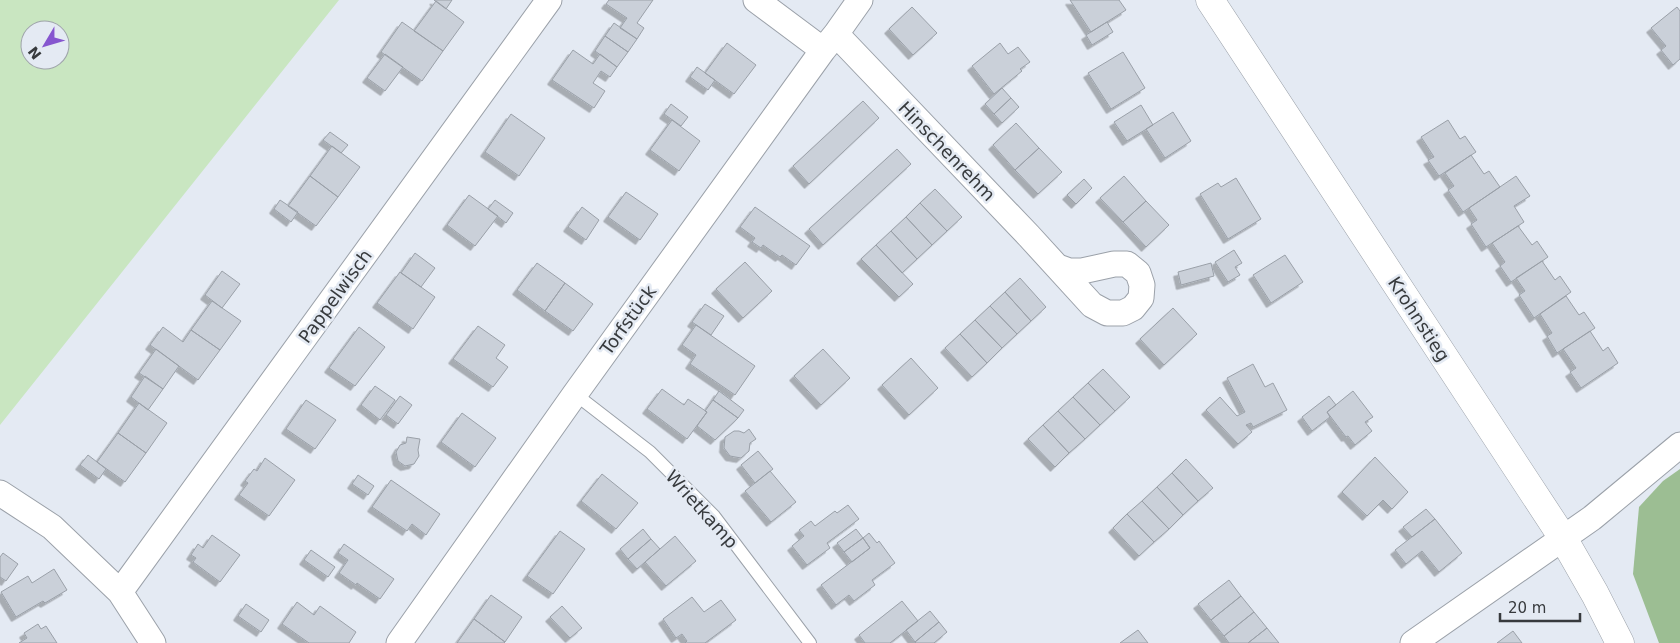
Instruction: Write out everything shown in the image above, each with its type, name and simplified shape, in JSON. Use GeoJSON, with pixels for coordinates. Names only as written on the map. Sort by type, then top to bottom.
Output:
{"type":"FeatureCollection","features":[{"type":"Feature","properties":{"kind":"main road","name":"Krohnstieg"},"geometry":{"type":"LineString","coordinates":[[1210,0],[1563,538],[1620,643]]}},
{"type":"Feature","properties":{"kind":"street","name":"Pappelwisch"},"geometry":{"type":"LineString","coordinates":[[120,592],[549,0]]}},
{"type":"Feature","properties":{"kind":"street"},"geometry":{"type":"LineString","coordinates":[[756,0],[829,42]]}},
{"type":"Feature","properties":{"kind":"street","name":"Torfstück"},"geometry":{"type":"LineString","coordinates":[[399,643],[575,394],[860,0]]}},
{"type":"Feature","properties":{"kind":"street","name":"Hinschenrehm"},"geometry":{"type":"LineString","coordinates":[[829,42],[1058,267]]}},
{"type":"Feature","properties":{"kind":"street"},"geometry":{"type":"LineString","coordinates":[[1413,643],[1598,513],[1680,445]]}},
{"type":"Feature","properties":{"kind":"street"},"geometry":{"type":"LineString","coordinates":[[0,493],[52,527],[120,592],[153,643]]}},
{"type":"Feature","properties":{"kind":"lane","name":"Wrietkamp"},"geometry":{"type":"LineString","coordinates":[[575,394],[650,452],[714,516],[810,643]]}},
{"type":"Feature","properties":{"kind":"green space"},"geometry":{"type":"Polygon","coordinates":[[[0,0],[339,0],[0,425],[0,0]]]}},
{"type":"Feature","properties":{"kind":"green space"},"geometry":{"type":"Polygon","coordinates":[[[1680,469],[1680,643],[1659,643],[1633,574],[1639,507],[1663,481],[1680,469]]]}},
{"type":"Feature","properties":{"kind":"building"},"geometry":{"type":"Polygon","coordinates":[[[434,0],[452,0],[446,9],[434,0]]]}},
{"type":"Feature","properties":{"kind":"building"},"geometry":{"type":"Polygon","coordinates":[[[609,0],[653,0],[637,23],[644,28],[637,39],[620,28],[627,18],[606,4],[609,0]]]}},
{"type":"Feature","properties":{"kind":"building"},"geometry":{"type":"Polygon","coordinates":[[[1070,0],[1119,0],[1126,10],[1091,32],[1070,0]]]}},
{"type":"Feature","properties":{"kind":"building"},"geometry":{"type":"Polygon","coordinates":[[[436,1],[464,22],[443,51],[414,31],[436,1]]]}},
{"type":"Feature","properties":{"kind":"building"},"geometry":{"type":"Polygon","coordinates":[[[912,7],[937,33],[913,55],[889,29],[912,7]]]}},
{"type":"Feature","properties":{"kind":"building"},"geometry":{"type":"Polygon","coordinates":[[[1677,7],[1680,11],[1680,59],[1673,65],[1661,50],[1666,46],[1651,28],[1677,7]]]}},
{"type":"Feature","properties":{"kind":"building"},"geometry":{"type":"Polygon","coordinates":[[[402,22],[443,51],[422,81],[381,52],[402,22]]]}},
{"type":"Feature","properties":{"kind":"building"},"geometry":{"type":"Polygon","coordinates":[[[1107,22],[1113,32],[1092,45],[1086,35],[1107,22]]]}},
{"type":"Feature","properties":{"kind":"building"},"geometry":{"type":"Polygon","coordinates":[[[614,23],[637,39],[628,52],[605,36],[614,23]]]}},
{"type":"Feature","properties":{"kind":"building"},"geometry":{"type":"Polygon","coordinates":[[[605,36],[628,52],[617,67],[595,51],[605,36]]]}},
{"type":"Feature","properties":{"kind":"building"},"geometry":{"type":"Polygon","coordinates":[[[727,43],[756,65],[734,94],[705,73],[727,43]]]}},
{"type":"Feature","properties":{"kind":"building"},"geometry":{"type":"Polygon","coordinates":[[[1000,43],[1008,54],[1018,47],[1030,62],[994,94],[972,66],[1000,43]]]}},
{"type":"Feature","properties":{"kind":"building"},"geometry":{"type":"Polygon","coordinates":[[[573,50],[593,64],[600,54],[617,67],[610,77],[601,71],[593,83],[605,91],[594,108],[552,80],[573,50]]]}},
{"type":"Feature","properties":{"kind":"building"},"geometry":{"type":"Polygon","coordinates":[[[1123,52],[1145,88],[1111,109],[1088,73],[1123,52]]]}},
{"type":"Feature","properties":{"kind":"building"},"geometry":{"type":"Polygon","coordinates":[[[385,54],[403,67],[385,91],[367,78],[385,54]]]}},
{"type":"Feature","properties":{"kind":"building"},"geometry":{"type":"Polygon","coordinates":[[[697,67],[715,80],[708,90],[690,77],[697,67]]]}},
{"type":"Feature","properties":{"kind":"building"},"geometry":{"type":"Polygon","coordinates":[[[1002,88],[1011,98],[994,114],[985,104],[1002,88]]]}},
{"type":"Feature","properties":{"kind":"building"},"geometry":{"type":"Polygon","coordinates":[[[1011,98],[1019,107],[1002,123],[994,114],[1011,98]]]}},
{"type":"Feature","properties":{"kind":"building"},"geometry":{"type":"Polygon","coordinates":[[[863,101],[879,118],[809,184],[793,166],[863,101]]]}},
{"type":"Feature","properties":{"kind":"building"},"geometry":{"type":"Polygon","coordinates":[[[671,104],[688,117],[681,126],[664,114],[671,104]]]}},
{"type":"Feature","properties":{"kind":"building"},"geometry":{"type":"Polygon","coordinates":[[[1141,105],[1153,125],[1127,141],[1114,122],[1141,105]]]}},
{"type":"Feature","properties":{"kind":"building"},"geometry":{"type":"Polygon","coordinates":[[[1173,112],[1191,141],[1165,158],[1146,129],[1173,112]]]}},
{"type":"Feature","properties":{"kind":"building"},"geometry":{"type":"Polygon","coordinates":[[[511,114],[545,138],[519,176],[485,152],[511,114]]]}},
{"type":"Feature","properties":{"kind":"building"},"geometry":{"type":"Polygon","coordinates":[[[672,120],[700,141],[679,171],[650,150],[672,120]]]}},
{"type":"Feature","properties":{"kind":"building"},"geometry":{"type":"Polygon","coordinates":[[[1448,120],[1460,139],[1465,136],[1476,152],[1439,176],[1428,160],[1434,157],[1421,137],[1448,120]]]}},
{"type":"Feature","properties":{"kind":"building"},"geometry":{"type":"Polygon","coordinates":[[[1016,123],[1039,148],[1015,170],[993,145],[1016,123]]]}},
{"type":"Feature","properties":{"kind":"building"},"geometry":{"type":"Polygon","coordinates":[[[330,132],[348,145],[341,153],[323,140],[330,132]]]}},
{"type":"Feature","properties":{"kind":"building"},"geometry":{"type":"Polygon","coordinates":[[[332,146],[360,167],[338,197],[310,176],[332,146]]]}},
{"type":"Feature","properties":{"kind":"building"},"geometry":{"type":"Polygon","coordinates":[[[1039,148],[1062,172],[1038,194],[1015,170],[1039,148]]]}},
{"type":"Feature","properties":{"kind":"building"},"geometry":{"type":"Polygon","coordinates":[[[897,149],[911,164],[823,245],[809,229],[897,149]]]}},
{"type":"Feature","properties":{"kind":"building"},"geometry":{"type":"Polygon","coordinates":[[[1471,155],[1484,174],[1489,171],[1500,187],[1463,212],[1448,190],[1454,186],[1445,173],[1471,155]]]}},
{"type":"Feature","properties":{"kind":"building"},"geometry":{"type":"Polygon","coordinates":[[[310,176],[338,197],[316,226],[288,206],[310,176]]]}},
{"type":"Feature","properties":{"kind":"building"},"geometry":{"type":"Polygon","coordinates":[[[1124,176],[1146,201],[1123,222],[1100,198],[1124,176]]]}},
{"type":"Feature","properties":{"kind":"building"},"geometry":{"type":"Polygon","coordinates":[[[1516,176],[1530,196],[1514,206],[1524,222],[1486,247],[1471,224],[1477,220],[1469,208],[1516,176]]]}},
{"type":"Feature","properties":{"kind":"building"},"geometry":{"type":"Polygon","coordinates":[[[1236,178],[1261,219],[1228,239],[1200,194],[1218,183],[1221,187],[1236,178]]]}},
{"type":"Feature","properties":{"kind":"building"},"geometry":{"type":"Polygon","coordinates":[[[1084,179],[1092,188],[1076,204],[1067,195],[1084,179]]]}},
{"type":"Feature","properties":{"kind":"building"},"geometry":{"type":"Polygon","coordinates":[[[935,189],[962,217],[947,231],[920,203],[935,189]]]}},
{"type":"Feature","properties":{"kind":"building"},"geometry":{"type":"Polygon","coordinates":[[[626,192],[658,214],[640,240],[608,217],[626,192]]]}},
{"type":"Feature","properties":{"kind":"building"},"geometry":{"type":"Polygon","coordinates":[[[469,195],[498,216],[475,246],[447,225],[469,195]]]}},
{"type":"Feature","properties":{"kind":"building"},"geometry":{"type":"Polygon","coordinates":[[[280,200],[298,212],[291,222],[274,209],[280,200]]]}},
{"type":"Feature","properties":{"kind":"building"},"geometry":{"type":"Polygon","coordinates":[[[495,200],[513,213],[506,223],[488,209],[495,200]]]}},
{"type":"Feature","properties":{"kind":"building"},"geometry":{"type":"Polygon","coordinates":[[[1146,201],[1169,225],[1146,247],[1123,222],[1146,201]]]}},
{"type":"Feature","properties":{"kind":"building"},"geometry":{"type":"Polygon","coordinates":[[[920,203],[947,231],[932,245],[906,217],[920,203]]]}},
{"type":"Feature","properties":{"kind":"building"},"geometry":{"type":"Polygon","coordinates":[[[582,207],[599,220],[586,240],[568,227],[582,207]]]}},
{"type":"Feature","properties":{"kind":"building"},"geometry":{"type":"Polygon","coordinates":[[[755,207],[810,246],[796,265],[763,245],[761,248],[752,242],[755,238],[740,227],[755,207]]]}},
{"type":"Feature","properties":{"kind":"building"},"geometry":{"type":"Polygon","coordinates":[[[906,217],[932,245],[917,259],[891,231],[906,217]]]}},
{"type":"Feature","properties":{"kind":"building"},"geometry":{"type":"Polygon","coordinates":[[[1518,226],[1532,245],[1537,241],[1548,257],[1511,282],[1500,266],[1505,262],[1492,243],[1518,226]]]}},
{"type":"Feature","properties":{"kind":"building"},"geometry":{"type":"Polygon","coordinates":[[[891,231],[917,259],[902,273],[876,245],[891,231]]]}},
{"type":"Feature","properties":{"kind":"building"},"geometry":{"type":"Polygon","coordinates":[[[876,245],[913,284],[899,297],[861,259],[876,245]]]}},
{"type":"Feature","properties":{"kind":"building"},"geometry":{"type":"Polygon","coordinates":[[[1234,250],[1242,263],[1235,267],[1240,275],[1228,282],[1215,262],[1234,250]]]}},
{"type":"Feature","properties":{"kind":"building"},"geometry":{"type":"Polygon","coordinates":[[[415,253],[435,268],[421,287],[401,273],[415,253]]]}},
{"type":"Feature","properties":{"kind":"building"},"geometry":{"type":"Polygon","coordinates":[[[1285,255],[1303,282],[1271,303],[1253,275],[1285,255]]]}},
{"type":"Feature","properties":{"kind":"building"},"geometry":{"type":"Polygon","coordinates":[[[1542,261],[1555,280],[1560,276],[1571,292],[1534,318],[1519,295],[1525,291],[1516,278],[1542,261]]]}},
{"type":"Feature","properties":{"kind":"building"},"geometry":{"type":"Polygon","coordinates":[[[745,262],[772,291],[743,318],[716,289],[745,262]]]}},
{"type":"Feature","properties":{"kind":"building"},"geometry":{"type":"Polygon","coordinates":[[[537,263],[565,283],[545,311],[517,290],[537,263]]]}},
{"type":"Feature","properties":{"kind":"building"},"geometry":{"type":"Polygon","coordinates":[[[1211,263],[1214,276],[1181,285],[1178,272],[1211,263]]]}},
{"type":"Feature","properties":{"kind":"building"},"geometry":{"type":"Polygon","coordinates":[[[222,271],[240,284],[222,308],[205,295],[222,271]]]}},
{"type":"Feature","properties":{"kind":"building"},"geometry":{"type":"Polygon","coordinates":[[[400,272],[435,297],[413,329],[377,303],[400,272]]]}},
{"type":"Feature","properties":{"kind":"building"},"geometry":{"type":"Polygon","coordinates":[[[1020,278],[1046,307],[1031,321],[1005,292],[1020,278]]]}},
{"type":"Feature","properties":{"kind":"building"},"geometry":{"type":"Polygon","coordinates":[[[565,283],[593,304],[573,331],[545,311],[565,283]]]}},
{"type":"Feature","properties":{"kind":"building"},"geometry":{"type":"Polygon","coordinates":[[[1005,292],[1031,321],[1017,334],[990,306],[1005,292]]]}},
{"type":"Feature","properties":{"kind":"building"},"geometry":{"type":"Polygon","coordinates":[[[1566,296],[1579,315],[1584,312],[1595,328],[1557,353],[1547,336],[1552,333],[1540,314],[1566,296]]]}},
{"type":"Feature","properties":{"kind":"building"},"geometry":{"type":"Polygon","coordinates":[[[212,301],[241,321],[220,350],[191,330],[212,301]]]}},
{"type":"Feature","properties":{"kind":"building"},"geometry":{"type":"Polygon","coordinates":[[[705,304],[724,316],[711,335],[692,322],[705,304]]]}},
{"type":"Feature","properties":{"kind":"building"},"geometry":{"type":"Polygon","coordinates":[[[990,306],[1017,334],[1002,348],[975,320],[990,306]]]}},
{"type":"Feature","properties":{"kind":"building"},"geometry":{"type":"Polygon","coordinates":[[[1173,308],[1197,334],[1164,365],[1140,339],[1173,308]]]}},
{"type":"Feature","properties":{"kind":"building"},"geometry":{"type":"Polygon","coordinates":[[[975,320],[1002,348],[987,363],[960,334],[975,320]]]}},
{"type":"Feature","properties":{"kind":"building"},"geometry":{"type":"Polygon","coordinates":[[[696,325],[755,366],[735,395],[690,364],[696,355],[682,345],[696,325]]]}},
{"type":"Feature","properties":{"kind":"building"},"geometry":{"type":"Polygon","coordinates":[[[478,326],[505,345],[496,358],[508,367],[493,387],[453,359],[478,326]]]}},
{"type":"Feature","properties":{"kind":"building"},"geometry":{"type":"Polygon","coordinates":[[[163,327],[183,342],[191,330],[220,350],[198,380],[150,345],[163,327]]]}},
{"type":"Feature","properties":{"kind":"building"},"geometry":{"type":"Polygon","coordinates":[[[359,327],[385,347],[355,386],[329,368],[359,327]]]}},
{"type":"Feature","properties":{"kind":"building"},"geometry":{"type":"Polygon","coordinates":[[[1590,331],[1603,351],[1608,347],[1618,363],[1581,388],[1570,372],[1576,368],[1563,349],[1590,331]]]}},
{"type":"Feature","properties":{"kind":"building"},"geometry":{"type":"Polygon","coordinates":[[[960,334],[987,363],[972,377],[945,348],[960,334]]]}},
{"type":"Feature","properties":{"kind":"building"},"geometry":{"type":"Polygon","coordinates":[[[156,349],[179,366],[163,389],[139,373],[156,349]]]}},
{"type":"Feature","properties":{"kind":"building"},"geometry":{"type":"Polygon","coordinates":[[[823,349],[850,378],[821,405],[794,376],[823,349]]]}},
{"type":"Feature","properties":{"kind":"building"},"geometry":{"type":"Polygon","coordinates":[[[911,358],[938,388],[909,415],[882,385],[911,358]]]}},
{"type":"Feature","properties":{"kind":"building"},"geometry":{"type":"Polygon","coordinates":[[[1253,364],[1265,387],[1273,383],[1287,410],[1253,427],[1251,423],[1246,425],[1252,432],[1238,444],[1206,410],[1220,397],[1237,416],[1245,412],[1227,378],[1253,364]]]}},
{"type":"Feature","properties":{"kind":"building"},"geometry":{"type":"Polygon","coordinates":[[[1103,369],[1130,397],[1115,411],[1088,383],[1103,369]]]}},
{"type":"Feature","properties":{"kind":"building"},"geometry":{"type":"Polygon","coordinates":[[[145,376],[163,389],[148,410],[131,397],[145,376]]]}},
{"type":"Feature","properties":{"kind":"building"},"geometry":{"type":"Polygon","coordinates":[[[1088,383],[1115,411],[1100,425],[1073,397],[1088,383]]]}},
{"type":"Feature","properties":{"kind":"building"},"geometry":{"type":"Polygon","coordinates":[[[375,386],[395,400],[380,420],[361,405],[375,386]]]}},
{"type":"Feature","properties":{"kind":"building"},"geometry":{"type":"Polygon","coordinates":[[[662,389],[684,405],[688,399],[707,412],[687,439],[647,409],[662,389]]]}},
{"type":"Feature","properties":{"kind":"building"},"geometry":{"type":"Polygon","coordinates":[[[719,391],[744,410],[738,418],[713,400],[719,391]]]}},
{"type":"Feature","properties":{"kind":"building"},"geometry":{"type":"Polygon","coordinates":[[[1353,391],[1373,417],[1365,422],[1372,431],[1355,445],[1348,436],[1346,437],[1327,412],[1353,391]]]}},
{"type":"Feature","properties":{"kind":"building"},"geometry":{"type":"Polygon","coordinates":[[[400,396],[412,405],[398,424],[386,415],[400,396]]]}},
{"type":"Feature","properties":{"kind":"building"},"geometry":{"type":"Polygon","coordinates":[[[1329,396],[1336,405],[1327,412],[1330,417],[1312,431],[1302,417],[1329,396]]]}},
{"type":"Feature","properties":{"kind":"building"},"geometry":{"type":"Polygon","coordinates":[[[1073,397],[1100,425],[1085,439],[1058,411],[1073,397]]]}},
{"type":"Feature","properties":{"kind":"building"},"geometry":{"type":"Polygon","coordinates":[[[306,400],[336,420],[315,449],[286,429],[306,400]]]}},
{"type":"Feature","properties":{"kind":"building"},"geometry":{"type":"Polygon","coordinates":[[[713,400],[738,418],[715,440],[697,426],[713,400]]]}},
{"type":"Feature","properties":{"kind":"building"},"geometry":{"type":"Polygon","coordinates":[[[139,403],[167,423],[146,453],[118,433],[139,403]]]}},
{"type":"Feature","properties":{"kind":"building"},"geometry":{"type":"Polygon","coordinates":[[[1058,411],[1085,439],[1069,453],[1043,425],[1058,411]]]}},
{"type":"Feature","properties":{"kind":"building"},"geometry":{"type":"Polygon","coordinates":[[[462,413],[496,438],[475,467],[441,442],[462,413]]]}},
{"type":"Feature","properties":{"kind":"building"},"geometry":{"type":"Polygon","coordinates":[[[1043,425],[1069,453],[1055,467],[1028,439],[1043,425]]]}},
{"type":"Feature","properties":{"kind":"building"},"geometry":{"type":"Polygon","coordinates":[[[749,429],[756,439],[750,443],[749,451],[741,458],[730,456],[724,448],[725,437],[734,431],[744,433],[749,429]]]}},
{"type":"Feature","properties":{"kind":"building"},"geometry":{"type":"Polygon","coordinates":[[[118,433],[146,453],[125,482],[97,462],[118,433]]]}},
{"type":"Feature","properties":{"kind":"building"},"geometry":{"type":"Polygon","coordinates":[[[407,437],[420,439],[419,456],[414,464],[405,466],[398,461],[396,452],[400,445],[406,443],[407,437]]]}},
{"type":"Feature","properties":{"kind":"building"},"geometry":{"type":"Polygon","coordinates":[[[758,451],[773,469],[755,483],[741,465],[758,451]]]}},
{"type":"Feature","properties":{"kind":"building"},"geometry":{"type":"Polygon","coordinates":[[[88,455],[106,469],[99,479],[80,465],[88,455]]]}},
{"type":"Feature","properties":{"kind":"building"},"geometry":{"type":"Polygon","coordinates":[[[1375,457],[1408,492],[1392,509],[1383,500],[1367,516],[1342,492],[1375,457]]]}},
{"type":"Feature","properties":{"kind":"building"},"geometry":{"type":"Polygon","coordinates":[[[265,458],[295,480],[269,516],[239,495],[248,483],[245,481],[254,469],[257,471],[265,458]]]}},
{"type":"Feature","properties":{"kind":"building"},"geometry":{"type":"Polygon","coordinates":[[[1186,459],[1213,488],[1198,501],[1172,473],[1186,459]]]}},
{"type":"Feature","properties":{"kind":"building"},"geometry":{"type":"Polygon","coordinates":[[[770,471],[796,502],[771,522],[745,491],[770,471]]]}},
{"type":"Feature","properties":{"kind":"building"},"geometry":{"type":"Polygon","coordinates":[[[1172,473],[1198,501],[1183,515],[1157,487],[1172,473]]]}},
{"type":"Feature","properties":{"kind":"building"},"geometry":{"type":"Polygon","coordinates":[[[602,474],[638,503],[616,529],[581,501],[602,474]]]}},
{"type":"Feature","properties":{"kind":"building"},"geometry":{"type":"Polygon","coordinates":[[[358,475],[374,486],[368,495],[352,484],[358,475]]]}},
{"type":"Feature","properties":{"kind":"building"},"geometry":{"type":"Polygon","coordinates":[[[391,480],[440,514],[426,535],[412,524],[407,531],[372,507],[391,480]]]}},
{"type":"Feature","properties":{"kind":"building"},"geometry":{"type":"Polygon","coordinates":[[[1157,487],[1183,515],[1169,529],[1142,501],[1157,487]]]}},
{"type":"Feature","properties":{"kind":"building"},"geometry":{"type":"Polygon","coordinates":[[[1142,501],[1169,529],[1154,542],[1127,514],[1142,501]]]}},
{"type":"Feature","properties":{"kind":"building"},"geometry":{"type":"Polygon","coordinates":[[[848,505],[859,519],[827,543],[830,548],[807,565],[792,546],[804,536],[799,530],[811,521],[815,526],[835,511],[837,513],[848,505]]]}},
{"type":"Feature","properties":{"kind":"building"},"geometry":{"type":"Polygon","coordinates":[[[1426,509],[1435,519],[1412,537],[1403,527],[1426,509]]]}},
{"type":"Feature","properties":{"kind":"building"},"geometry":{"type":"Polygon","coordinates":[[[1127,514],[1154,542],[1139,556],[1113,528],[1127,514]]]}},
{"type":"Feature","properties":{"kind":"building"},"geometry":{"type":"Polygon","coordinates":[[[1435,519],[1462,553],[1439,572],[1422,551],[1406,564],[1395,550],[1435,519]]]}},
{"type":"Feature","properties":{"kind":"building"},"geometry":{"type":"Polygon","coordinates":[[[643,529],[651,539],[628,559],[620,549],[643,529]]]}},
{"type":"Feature","properties":{"kind":"building"},"geometry":{"type":"Polygon","coordinates":[[[856,529],[863,538],[844,552],[837,543],[856,529]]]}},
{"type":"Feature","properties":{"kind":"building"},"geometry":{"type":"Polygon","coordinates":[[[560,531],[585,549],[553,594],[527,576],[560,531]]]}},
{"type":"Feature","properties":{"kind":"building"},"geometry":{"type":"Polygon","coordinates":[[[869,533],[877,543],[879,541],[895,563],[872,580],[875,585],[854,601],[849,595],[836,605],[821,585],[870,548],[863,538],[869,533]]]}},
{"type":"Feature","properties":{"kind":"building"},"geometry":{"type":"Polygon","coordinates":[[[212,535],[240,555],[220,582],[193,562],[196,558],[191,555],[198,544],[203,548],[212,535]]]}},
{"type":"Feature","properties":{"kind":"building"},"geometry":{"type":"Polygon","coordinates":[[[675,536],[696,561],[666,586],[645,562],[675,536]]]}},
{"type":"Feature","properties":{"kind":"building"},"geometry":{"type":"Polygon","coordinates":[[[863,538],[870,548],[852,562],[844,552],[863,538]]]}},
{"type":"Feature","properties":{"kind":"building"},"geometry":{"type":"Polygon","coordinates":[[[651,539],[660,549],[637,569],[628,559],[651,539]]]}},
{"type":"Feature","properties":{"kind":"building"},"geometry":{"type":"Polygon","coordinates":[[[344,544],[394,579],[380,599],[339,573],[348,560],[338,553],[344,544]]]}},
{"type":"Feature","properties":{"kind":"building"},"geometry":{"type":"Polygon","coordinates":[[[311,550],[335,567],[328,577],[304,560],[311,550]]]}},
{"type":"Feature","properties":{"kind":"building"},"geometry":{"type":"Polygon","coordinates":[[[3,553],[18,564],[6,581],[0,577],[0,557],[3,553]]]}},
{"type":"Feature","properties":{"kind":"building"},"geometry":{"type":"Polygon","coordinates":[[[54,569],[67,590],[45,603],[43,601],[16,617],[1,592],[28,576],[32,583],[54,569]]]}},
{"type":"Feature","properties":{"kind":"building"},"geometry":{"type":"Polygon","coordinates":[[[1229,580],[1241,596],[1211,620],[1198,604],[1229,580]]]}},
{"type":"Feature","properties":{"kind":"building"},"geometry":{"type":"Polygon","coordinates":[[[491,595],[522,617],[505,642],[474,619],[491,595]]]}},
{"type":"Feature","properties":{"kind":"building"},"geometry":{"type":"Polygon","coordinates":[[[1241,596],[1254,612],[1224,636],[1211,620],[1241,596]]]}},
{"type":"Feature","properties":{"kind":"building"},"geometry":{"type":"Polygon","coordinates":[[[692,597],[704,612],[721,600],[736,620],[705,643],[685,643],[687,641],[682,634],[676,638],[663,619],[692,597]]]}},
{"type":"Feature","properties":{"kind":"building"},"geometry":{"type":"Polygon","coordinates":[[[902,601],[918,621],[890,643],[865,643],[859,635],[902,601]]]}},
{"type":"Feature","properties":{"kind":"building"},"geometry":{"type":"Polygon","coordinates":[[[297,602],[314,615],[320,606],[356,632],[349,643],[309,643],[282,624],[297,602]]]}},
{"type":"Feature","properties":{"kind":"building"},"geometry":{"type":"Polygon","coordinates":[[[246,604],[269,620],[261,632],[238,616],[246,604]]]}},
{"type":"Feature","properties":{"kind":"building"},"geometry":{"type":"Polygon","coordinates":[[[562,606],[582,628],[570,638],[550,617],[562,606]]]}},
{"type":"Feature","properties":{"kind":"building"},"geometry":{"type":"Polygon","coordinates":[[[930,611],[939,622],[915,642],[906,630],[930,611]]]}},
{"type":"Feature","properties":{"kind":"building"},"geometry":{"type":"Polygon","coordinates":[[[1254,612],[1267,628],[1248,643],[1229,643],[1224,636],[1254,612]]]}},
{"type":"Feature","properties":{"kind":"building"},"geometry":{"type":"Polygon","coordinates":[[[474,619],[505,642],[457,643],[474,619]]]}},
{"type":"Feature","properties":{"kind":"building"},"geometry":{"type":"Polygon","coordinates":[[[939,622],[947,632],[934,643],[915,642],[939,622]]]}},
{"type":"Feature","properties":{"kind":"building"},"geometry":{"type":"Polygon","coordinates":[[[38,624],[41,629],[46,626],[57,643],[19,643],[27,638],[24,633],[38,624]]]}},
{"type":"Feature","properties":{"kind":"building"},"geometry":{"type":"Polygon","coordinates":[[[1267,628],[1279,643],[1248,643],[1267,628]]]}},
{"type":"Feature","properties":{"kind":"building"},"geometry":{"type":"Polygon","coordinates":[[[1138,630],[1148,643],[1120,643],[1138,630]]]}},
{"type":"Feature","properties":{"kind":"building"},"geometry":{"type":"Polygon","coordinates":[[[1513,631],[1522,643],[1497,643],[1513,631]]]}}]}
